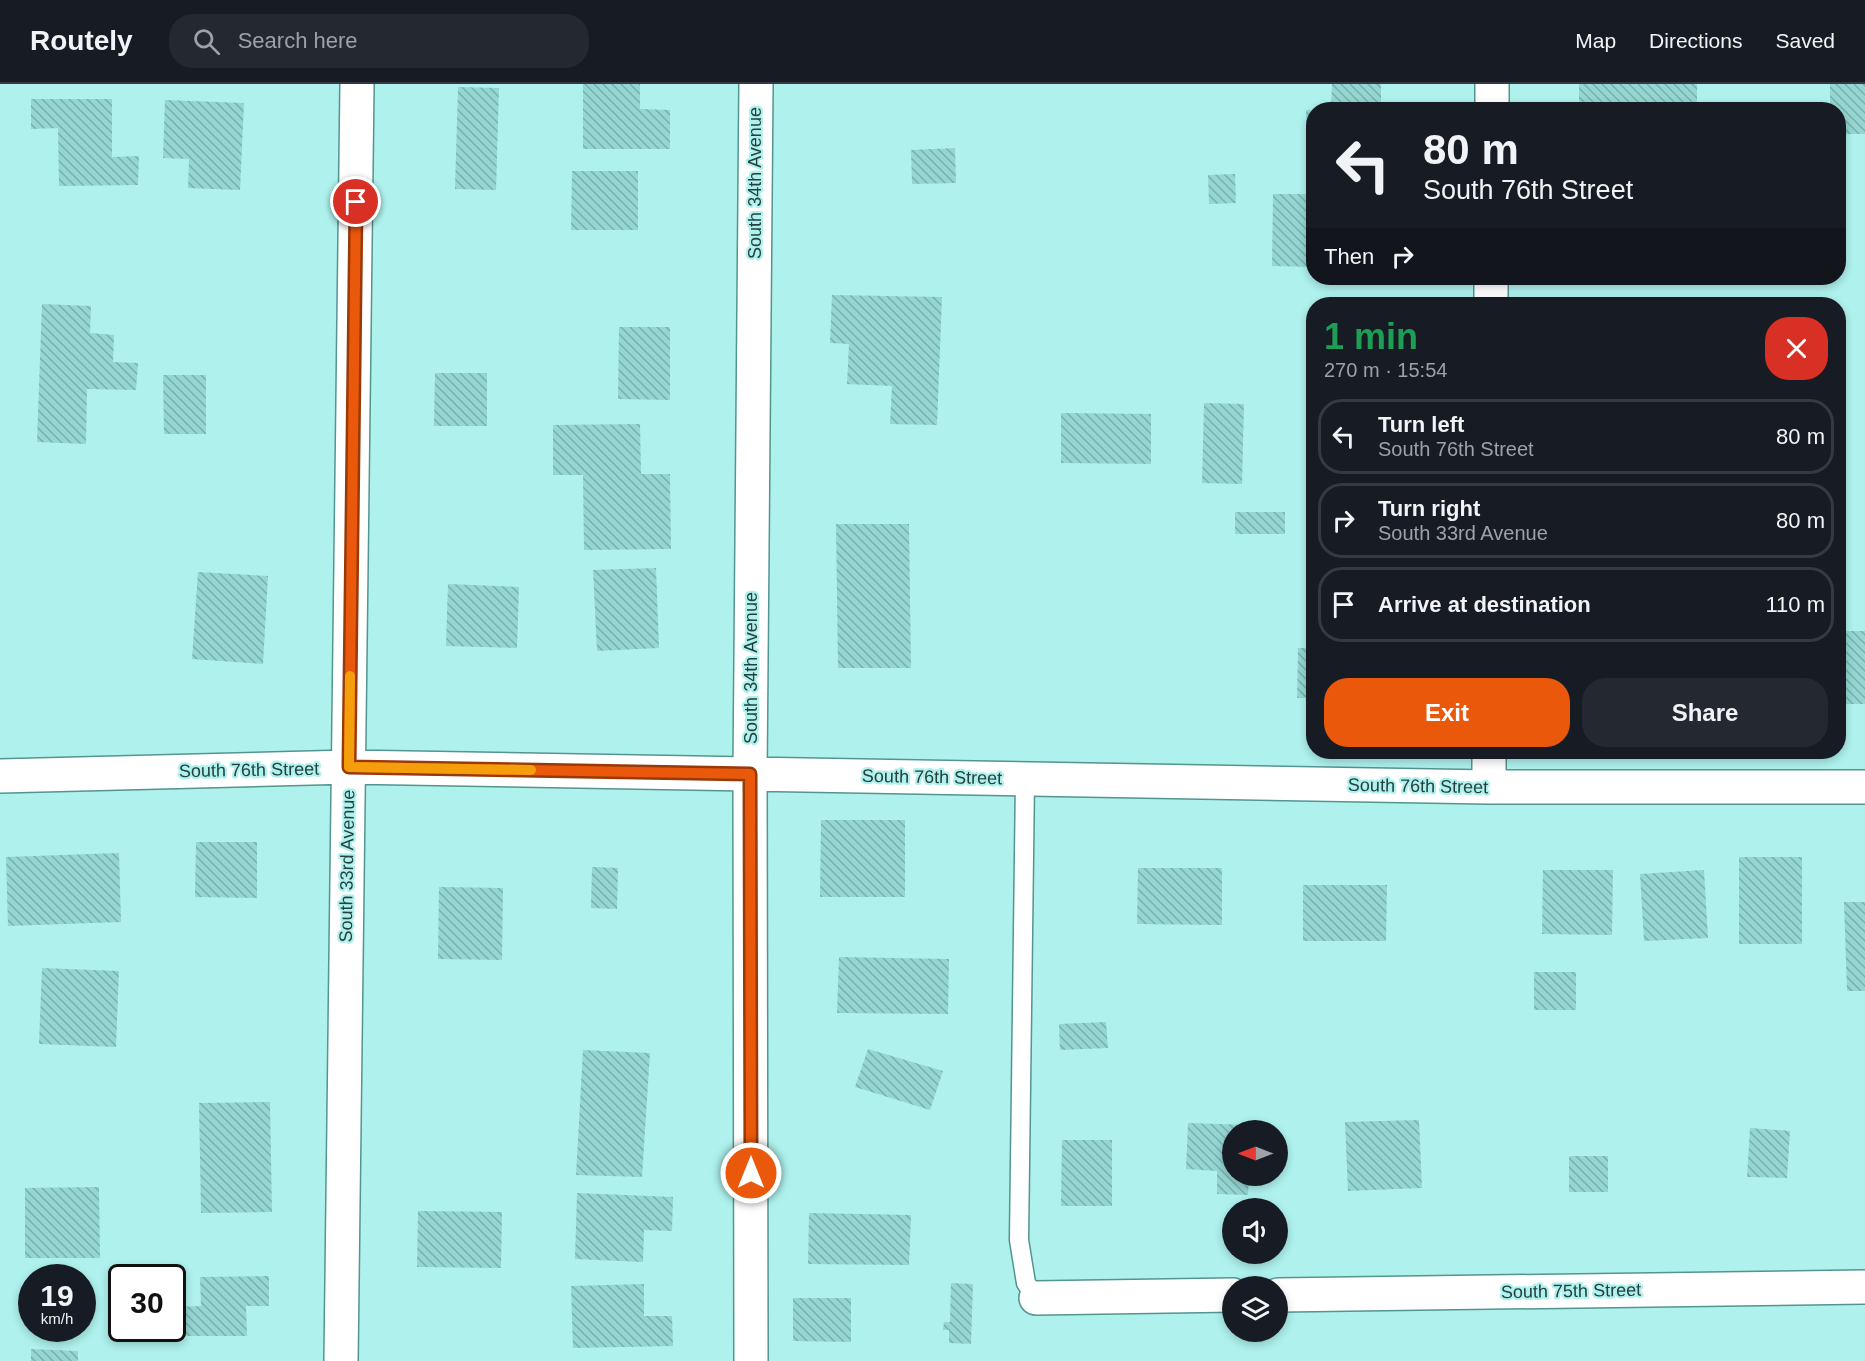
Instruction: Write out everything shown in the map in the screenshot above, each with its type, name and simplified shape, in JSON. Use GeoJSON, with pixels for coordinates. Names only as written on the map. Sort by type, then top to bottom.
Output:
{"type":"FeatureCollection","features":[{"type":"Feature","properties":{"kind":"street","name":"South 33rd Avenue"},"geometry":{"type":"LineString","coordinates":[[341,1361],[357,84]]}},
{"type":"Feature","properties":{"kind":"street","name":"South 34th Avenue"},"geometry":{"type":"LineString","coordinates":[[751,1361],[750,774],[756,84]]}},
{"type":"Feature","properties":{"kind":"street"},"geometry":{"type":"LineString","coordinates":[[1492,84],[1492,102]]}},
{"type":"Feature","properties":{"kind":"street"},"geometry":{"type":"LineString","coordinates":[[1489,759],[1489,787]]}},
{"type":"Feature","properties":{"kind":"street","name":"South 76th Street"},"geometry":{"type":"LineString","coordinates":[[0,776],[349,767],[1489,787],[1865,788]]}},
{"type":"Feature","properties":{"kind":"street","name":"South 75th Street"},"geometry":{"type":"LineString","coordinates":[[1288,1295],[1865,1287]]}},
{"type":"Feature","properties":{"kind":"street"},"geometry":{"type":"LineString","coordinates":[[1036,1298],[1222,1295]]}},
{"type":"Feature","properties":{"kind":"lane"},"geometry":{"type":"LineString","coordinates":[[1025,779],[1019,1240],[1026,1283],[1036,1298]]}},
{"type":"Feature","properties":{"kind":"building"},"geometry":{"type":"Polygon","coordinates":[[[583,84],[640,84],[640,109],[670,110],[670,149],[583,149],[583,84]]]}},
{"type":"Feature","properties":{"kind":"building"},"geometry":{"type":"Polygon","coordinates":[[[1332,84],[1381,84],[1381,102],[1331,102],[1332,84]]]}},
{"type":"Feature","properties":{"kind":"building"},"geometry":{"type":"Polygon","coordinates":[[[1579,84],[1697,84],[1697,102],[1579,102],[1579,84]]]}},
{"type":"Feature","properties":{"kind":"building"},"geometry":{"type":"Polygon","coordinates":[[[1830,84],[1865,84],[1865,134],[1846,134],[1846,102],[1830,102],[1830,84]]]}},
{"type":"Feature","properties":{"kind":"building"},"geometry":{"type":"Polygon","coordinates":[[[458,87],[499,88],[496,190],[455,189],[458,87]]]}},
{"type":"Feature","properties":{"kind":"building"},"geometry":{"type":"Polygon","coordinates":[[[31,99],[112,99],[112,157],[139,156],[138,185],[59,186],[58,128],[31,129],[31,99]]]}},
{"type":"Feature","properties":{"kind":"building"},"geometry":{"type":"Polygon","coordinates":[[[165,100],[244,103],[240,190],[188,188],[189,159],[163,158],[165,100]]]}},
{"type":"Feature","properties":{"kind":"building"},"geometry":{"type":"Polygon","coordinates":[[[955,148],[956,183],[912,184],[911,150],[955,148]]]}},
{"type":"Feature","properties":{"kind":"building"},"geometry":{"type":"Polygon","coordinates":[[[572,171],[638,171],[638,230],[571,230],[572,171]]]}},
{"type":"Feature","properties":{"kind":"building"},"geometry":{"type":"Polygon","coordinates":[[[1235,174],[1236,203],[1209,204],[1208,175],[1235,174]]]}},
{"type":"Feature","properties":{"kind":"building"},"geometry":{"type":"Polygon","coordinates":[[[1273,194],[1306,194],[1306,267],[1272,266],[1273,194]]]}},
{"type":"Feature","properties":{"kind":"building"},"geometry":{"type":"Polygon","coordinates":[[[832,295],[942,297],[937,425],[890,424],[892,386],[847,384],[849,344],[830,343],[832,295]]]}},
{"type":"Feature","properties":{"kind":"building"},"geometry":{"type":"Polygon","coordinates":[[[42,304],[91,306],[90,333],[114,335],[113,362],[138,363],[136,390],[87,389],[86,444],[37,442],[42,304]]]}},
{"type":"Feature","properties":{"kind":"building"},"geometry":{"type":"Polygon","coordinates":[[[619,327],[670,327],[670,400],[618,399],[619,327]]]}},
{"type":"Feature","properties":{"kind":"building"},"geometry":{"type":"Polygon","coordinates":[[[435,373],[487,373],[487,426],[434,426],[435,373]]]}},
{"type":"Feature","properties":{"kind":"building"},"geometry":{"type":"Polygon","coordinates":[[[163,375],[206,375],[206,434],[164,434],[163,375]]]}},
{"type":"Feature","properties":{"kind":"building"},"geometry":{"type":"Polygon","coordinates":[[[1204,403],[1244,404],[1242,484],[1202,483],[1204,403]]]}},
{"type":"Feature","properties":{"kind":"building"},"geometry":{"type":"Polygon","coordinates":[[[1061,413],[1151,414],[1151,464],[1061,463],[1061,413]]]}},
{"type":"Feature","properties":{"kind":"building"},"geometry":{"type":"Polygon","coordinates":[[[640,424],[641,474],[670,474],[671,549],[584,550],[583,475],[553,475],[553,425],[640,424]]]}},
{"type":"Feature","properties":{"kind":"building"},"geometry":{"type":"Polygon","coordinates":[[[1235,512],[1285,512],[1285,534],[1235,534],[1235,512]]]}},
{"type":"Feature","properties":{"kind":"building"},"geometry":{"type":"Polygon","coordinates":[[[836,524],[909,524],[911,668],[838,668],[836,524]]]}},
{"type":"Feature","properties":{"kind":"building"},"geometry":{"type":"Polygon","coordinates":[[[656,568],[659,648],[597,651],[593,570],[656,568]]]}},
{"type":"Feature","properties":{"kind":"building"},"geometry":{"type":"Polygon","coordinates":[[[198,572],[268,576],[263,664],[192,659],[198,572]]]}},
{"type":"Feature","properties":{"kind":"building"},"geometry":{"type":"Polygon","coordinates":[[[448,584],[519,587],[517,648],[446,646],[448,584]]]}},
{"type":"Feature","properties":{"kind":"building"},"geometry":{"type":"Polygon","coordinates":[[[1846,631],[1865,631],[1865,704],[1846,704],[1846,631]]]}},
{"type":"Feature","properties":{"kind":"building"},"geometry":{"type":"Polygon","coordinates":[[[1298,648],[1306,648],[1306,698],[1297,698],[1298,648]]]}},
{"type":"Feature","properties":{"kind":"building"},"geometry":{"type":"Polygon","coordinates":[[[821,820],[905,820],[905,897],[820,897],[821,820]]]}},
{"type":"Feature","properties":{"kind":"building"},"geometry":{"type":"Polygon","coordinates":[[[196,842],[257,842],[257,898],[195,897],[196,842]]]}},
{"type":"Feature","properties":{"kind":"building"},"geometry":{"type":"Polygon","coordinates":[[[119,853],[121,922],[8,926],[6,857],[119,853]]]}},
{"type":"Feature","properties":{"kind":"building"},"geometry":{"type":"Polygon","coordinates":[[[1739,857],[1802,857],[1802,944],[1739,944],[1739,857]]]}},
{"type":"Feature","properties":{"kind":"building"},"geometry":{"type":"Polygon","coordinates":[[[592,867],[618,868],[617,909],[591,908],[592,867]]]}},
{"type":"Feature","properties":{"kind":"building"},"geometry":{"type":"Polygon","coordinates":[[[1138,868],[1222,868],[1222,925],[1137,924],[1138,868]]]}},
{"type":"Feature","properties":{"kind":"building"},"geometry":{"type":"Polygon","coordinates":[[[1543,870],[1613,870],[1612,935],[1542,934],[1543,870]]]}},
{"type":"Feature","properties":{"kind":"building"},"geometry":{"type":"Polygon","coordinates":[[[1704,870],[1708,938],[1644,941],[1640,874],[1704,870]]]}},
{"type":"Feature","properties":{"kind":"building"},"geometry":{"type":"Polygon","coordinates":[[[1303,885],[1387,885],[1386,941],[1303,941],[1303,885]]]}},
{"type":"Feature","properties":{"kind":"building"},"geometry":{"type":"Polygon","coordinates":[[[439,887],[503,888],[502,960],[438,959],[439,887]]]}},
{"type":"Feature","properties":{"kind":"building"},"geometry":{"type":"Polygon","coordinates":[[[1844,902],[1865,902],[1865,991],[1847,991],[1844,902]]]}},
{"type":"Feature","properties":{"kind":"building"},"geometry":{"type":"Polygon","coordinates":[[[839,957],[949,959],[948,1014],[837,1013],[839,957]]]}},
{"type":"Feature","properties":{"kind":"building"},"geometry":{"type":"Polygon","coordinates":[[[42,968],[119,971],[116,1047],[39,1044],[42,968]]]}},
{"type":"Feature","properties":{"kind":"building"},"geometry":{"type":"Polygon","coordinates":[[[1534,972],[1576,972],[1576,1010],[1534,1010],[1534,972]]]}},
{"type":"Feature","properties":{"kind":"building"},"geometry":{"type":"Polygon","coordinates":[[[1106,1022],[1108,1048],[1060,1050],[1059,1024],[1106,1022]]]}},
{"type":"Feature","properties":{"kind":"building"},"geometry":{"type":"Polygon","coordinates":[[[868,1049],[943,1071],[930,1110],[855,1087],[868,1049]]]}},
{"type":"Feature","properties":{"kind":"building"},"geometry":{"type":"Polygon","coordinates":[[[583,1050],[650,1053],[642,1177],[576,1175],[583,1050]]]}},
{"type":"Feature","properties":{"kind":"building"},"geometry":{"type":"Polygon","coordinates":[[[270,1102],[272,1212],[201,1213],[199,1103],[270,1102]]]}},
{"type":"Feature","properties":{"kind":"building"},"geometry":{"type":"Polygon","coordinates":[[[1419,1120],[1422,1188],[1348,1191],[1345,1122],[1419,1120]]]}},
{"type":"Feature","properties":{"kind":"building"},"geometry":{"type":"Polygon","coordinates":[[[1188,1123],[1222,1124],[1222,1186],[1248,1186],[1248,1195],[1217,1194],[1217,1171],[1186,1169],[1188,1123]]]}},
{"type":"Feature","properties":{"kind":"building"},"geometry":{"type":"Polygon","coordinates":[[[1750,1128],[1790,1131],[1787,1178],[1747,1177],[1750,1128]]]}},
{"type":"Feature","properties":{"kind":"building"},"geometry":{"type":"Polygon","coordinates":[[[1062,1140],[1112,1140],[1112,1206],[1061,1206],[1062,1140]]]}},
{"type":"Feature","properties":{"kind":"building"},"geometry":{"type":"Polygon","coordinates":[[[1569,1156],[1608,1156],[1608,1192],[1569,1192],[1569,1156]]]}},
{"type":"Feature","properties":{"kind":"building"},"geometry":{"type":"Polygon","coordinates":[[[99,1187],[100,1258],[25,1258],[25,1188],[99,1187]]]}},
{"type":"Feature","properties":{"kind":"building"},"geometry":{"type":"Polygon","coordinates":[[[577,1193],[673,1197],[672,1231],[644,1230],[643,1262],[575,1259],[577,1193]]]}},
{"type":"Feature","properties":{"kind":"building"},"geometry":{"type":"Polygon","coordinates":[[[418,1211],[502,1212],[501,1268],[417,1267],[418,1211]]]}},
{"type":"Feature","properties":{"kind":"building"},"geometry":{"type":"Polygon","coordinates":[[[809,1213],[911,1215],[909,1265],[808,1264],[809,1213]]]}},
{"type":"Feature","properties":{"kind":"building"},"geometry":{"type":"Polygon","coordinates":[[[269,1276],[269,1306],[246,1306],[247,1336],[186,1336],[186,1307],[201,1306],[200,1277],[269,1276]]]}},
{"type":"Feature","properties":{"kind":"building"},"geometry":{"type":"Polygon","coordinates":[[[951,1283],[973,1284],[971,1344],[949,1343],[949,1330],[943,1330],[944,1322],[950,1322],[951,1283]]]}},
{"type":"Feature","properties":{"kind":"building"},"geometry":{"type":"Polygon","coordinates":[[[644,1284],[644,1316],[672,1316],[673,1346],[573,1348],[571,1286],[644,1284]]]}},
{"type":"Feature","properties":{"kind":"building"},"geometry":{"type":"Polygon","coordinates":[[[793,1298],[851,1298],[851,1342],[793,1341],[793,1298]]]}},
{"type":"Feature","properties":{"kind":"building"},"geometry":{"type":"Polygon","coordinates":[[[31,1349],[78,1351],[78,1361],[31,1361],[31,1349]]]}},
{"type":"Feature","properties":{"kind":"slow traffic"},"geometry":{"type":"LineString","coordinates":[[350,676],[349,767],[531,770]]}},
{"type":"Feature","properties":{"kind":"route"},"geometry":{"type":"LineString","coordinates":[[356,202],[349,767],[750,774],[751,1173]]}}]}
